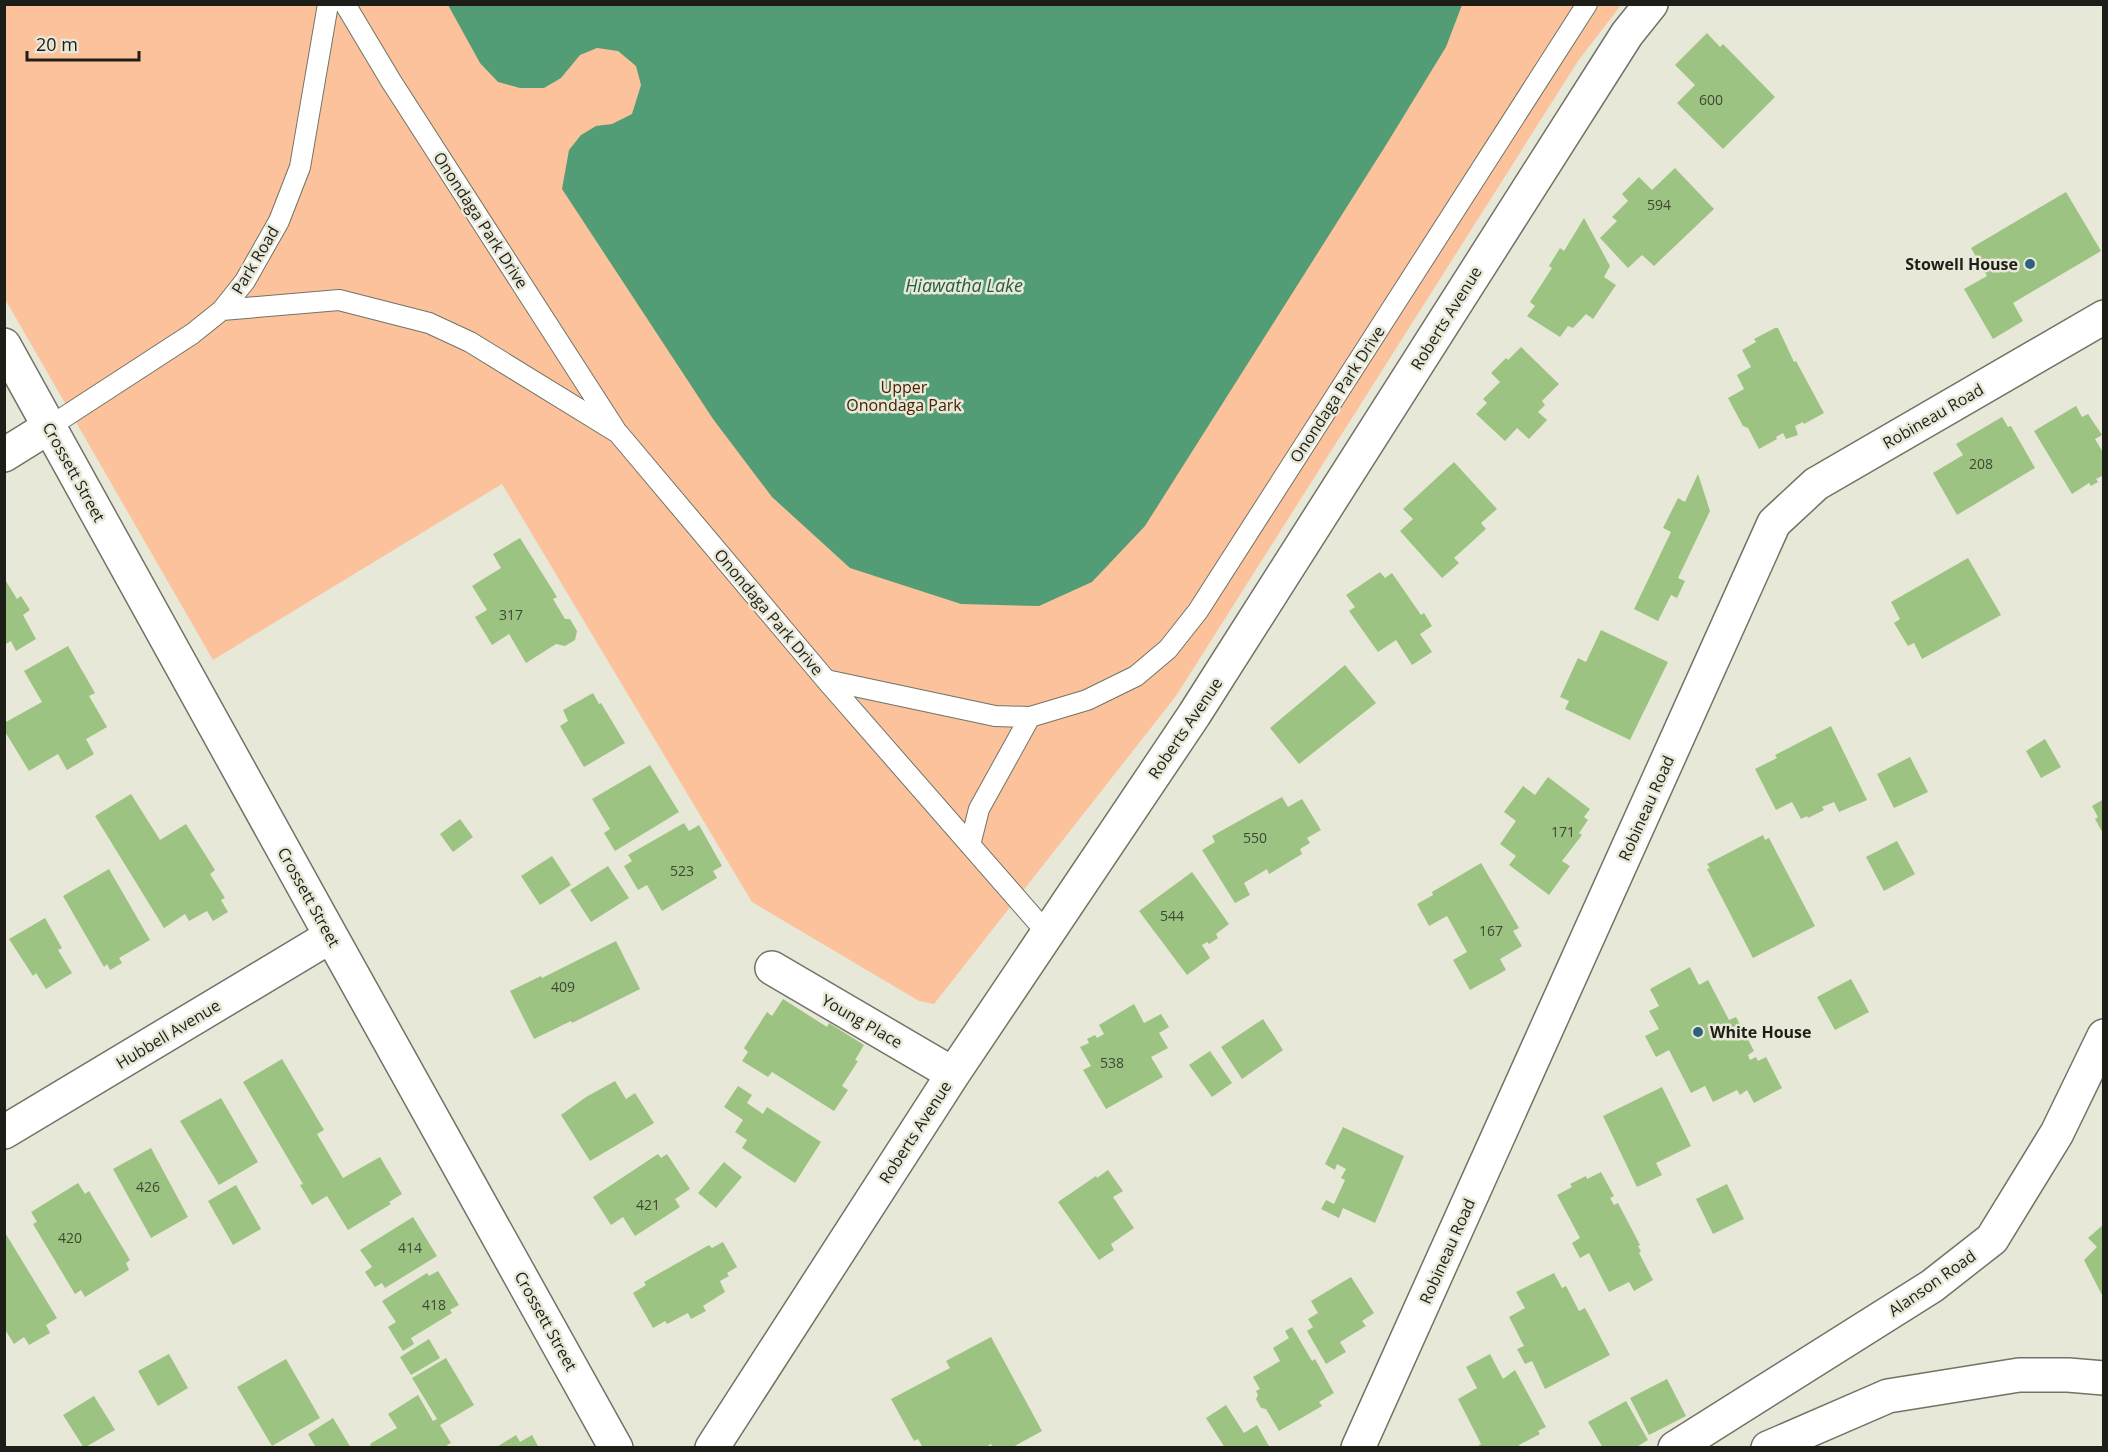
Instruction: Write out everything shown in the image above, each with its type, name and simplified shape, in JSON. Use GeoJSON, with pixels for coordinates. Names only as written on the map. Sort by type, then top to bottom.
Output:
{"type":"FeatureCollection","features":[{"type":"Feature","properties":{"kind":"street","name":"Roberts Avenue"},"geometry":{"type":"LineString","coordinates":[[712,1448],[953,1074],[1194,715],[1627,34],[1651,4]]}},
{"type":"Feature","properties":{"kind":"street","name":"Robineau Road"},"geometry":{"type":"LineString","coordinates":[[1358,1448],[1774,523],[1816,484],[2103,317]]}},
{"type":"Feature","properties":{"kind":"street","name":"Crossett Street"},"geometry":{"type":"LineString","coordinates":[[4,345],[616,1448]]}},
{"type":"Feature","properties":{"kind":"street"},"geometry":{"type":"LineString","coordinates":[[4,455],[49,426]]}},
{"type":"Feature","properties":{"kind":"street","name":"Hubbell Avenue"},"geometry":{"type":"LineString","coordinates":[[4,1132],[331,936]]}},
{"type":"Feature","properties":{"kind":"street","name":"Young Place"},"geometry":{"type":"LineString","coordinates":[[772,968],[953,1074]]}},
{"type":"Feature","properties":{"kind":"street","name":"Alanson Road"},"geometry":{"type":"LineString","coordinates":[[1675,1448],[1932,1286],[1992,1239],[2057,1133],[2103,1036]]}},
{"type":"Feature","properties":{"kind":"street"},"geometry":{"type":"LineString","coordinates":[[1768,1448],[1888,1396],[2019,1375],[2103,1378]]}},
{"type":"Feature","properties":{"kind":"lane","name":"Park Road"},"geometry":{"type":"LineString","coordinates":[[49,426],[192,334],[222,310],[245,281],[279,221],[300,167],[328,4]]}},
{"type":"Feature","properties":{"kind":"lane","name":"Onondaga Park Drive"},"geometry":{"type":"LineString","coordinates":[[345,4],[391,81],[618,434],[826,680],[1047,933]]}},
{"type":"Feature","properties":{"kind":"lane","name":"Onondaga Park Drive"},"geometry":{"type":"LineString","coordinates":[[826,680],[995,716],[1030,717],[1087,700],[1136,676],[1168,649],[1198,611],[1587,4]]}},
{"type":"Feature","properties":{"kind":"lane","name":"Onondaga Park Drive"},"geometry":{"type":"LineString","coordinates":[[222,310],[339,300],[429,323],[470,342],[618,434]]}},
{"type":"Feature","properties":{"kind":"lane"},"geometry":{"type":"LineString","coordinates":[[970,845],[979,809],[1030,717]]}},
{"type":"Feature","properties":{"kind":"green space","name":"Upper Onondaga Park"},"geometry":{"type":"Polygon","coordinates":[[[4,5],[1621,5],[1578,61],[1176,696],[934,1004],[919,1001],[752,902],[502,484],[213,660],[5,299],[4,5]]]}},
{"type":"Feature","properties":{"kind":"water","name":"Hiawatha Lake"},"geometry":{"type":"Polygon","coordinates":[[[448,5],[1462,5],[1446,47],[1145,526],[1092,582],[1039,606],[961,604],[850,568],[772,497],[713,419],[562,189],[569,150],[581,135],[596,126],[612,124],[632,114],[641,85],[636,66],[618,51],[597,48],[580,55],[561,78],[544,88],[520,88],[498,82],[480,63],[448,5]]]}},
{"type":"Feature","properties":{"kind":"building"},"geometry":{"type":"Polygon","coordinates":[[[1707,33],[1720,47],[1723,44],[1775,97],[1723,149],[1677,103],[1695,85],[1675,65],[1707,33]]]}},
{"type":"Feature","properties":{"kind":"building"},"geometry":{"type":"Polygon","coordinates":[[[1675,168],[1714,209],[1654,266],[1642,255],[1628,268],[1600,238],[1617,221],[1612,217],[1628,201],[1622,194],[1639,177],[1652,190],[1675,168]]]}},
{"type":"Feature","properties":{"kind":"building","name":"Stowell House"},"geometry":{"type":"Polygon","coordinates":[[[2066,192],[2101,251],[2013,303],[2023,321],[1993,339],[1964,289],[1987,276],[1971,248],[2066,192]]]}},
{"type":"Feature","properties":{"kind":"building"},"geometry":{"type":"Polygon","coordinates":[[[1584,218],[1610,266],[1604,277],[1616,285],[1593,319],[1586,314],[1573,328],[1568,326],[1560,337],[1527,316],[1535,306],[1530,302],[1552,268],[1549,266],[1560,248],[1564,251],[1584,218]]]}},
{"type":"Feature","properties":{"kind":"building"},"geometry":{"type":"Polygon","coordinates":[[[1778,328],[1794,362],[1796,361],[1824,413],[1804,424],[1803,422],[1795,426],[1798,435],[1786,439],[1783,433],[1759,449],[1728,398],[1744,389],[1737,375],[1751,367],[1742,350],[1756,342],[1754,339],[1778,328]]]}},
{"type":"Feature","properties":{"kind":"building"},"geometry":{"type":"Polygon","coordinates":[[[1521,347],[1559,384],[1542,401],[1545,405],[1538,412],[1547,420],[1529,439],[1517,428],[1505,441],[1476,414],[1487,403],[1483,399],[1500,382],[1491,373],[1521,347]]]}},
{"type":"Feature","properties":{"kind":"building"},"geometry":{"type":"Polygon","coordinates":[[[2076,406],[2082,417],[2088,414],[2102,435],[2095,439],[2104,454],[2104,475],[2096,479],[2098,482],[2091,486],[2089,483],[2072,494],[2034,431],[2076,406]]]}},
{"type":"Feature","properties":{"kind":"building"},"geometry":{"type":"Polygon","coordinates":[[[2002,417],[2008,427],[2011,426],[2035,468],[1957,515],[1933,473],[1963,455],[1956,444],[2002,417]]]}},
{"type":"Feature","properties":{"kind":"building"},"geometry":{"type":"Polygon","coordinates":[[[1454,462],[1497,509],[1481,523],[1486,529],[1454,558],[1459,563],[1442,578],[1400,531],[1413,519],[1403,509],[1454,462]]]}},
{"type":"Feature","properties":{"kind":"building"},"geometry":{"type":"Polygon","coordinates":[[[1698,474],[1710,511],[1678,578],[1685,581],[1677,598],[1671,595],[1658,621],[1634,609],[1671,532],[1663,528],[1678,498],[1685,502],[1698,474]]]}},
{"type":"Feature","properties":{"kind":"building"},"geometry":{"type":"Polygon","coordinates":[[[520,538],[557,597],[553,599],[565,619],[570,619],[577,631],[575,640],[565,646],[556,644],[526,663],[509,634],[492,645],[475,617],[487,610],[472,586],[501,568],[493,554],[520,538]]]}},
{"type":"Feature","properties":{"kind":"building"},"geometry":{"type":"Polygon","coordinates":[[[1968,558],[2001,615],[1922,659],[1914,643],[1908,646],[1894,623],[1900,619],[1891,602],[1968,558]]]}},
{"type":"Feature","properties":{"kind":"building"},"geometry":{"type":"Polygon","coordinates":[[[1380,572],[1385,578],[1392,573],[1421,615],[1424,613],[1432,626],[1420,634],[1432,652],[1412,665],[1396,640],[1378,652],[1349,611],[1355,607],[1346,595],[1380,572]]]}},
{"type":"Feature","properties":{"kind":"building"},"geometry":{"type":"Polygon","coordinates":[[[4,578],[17,599],[21,596],[30,610],[23,615],[36,639],[16,651],[11,641],[4,645],[4,578]]]}},
{"type":"Feature","properties":{"kind":"building"},"geometry":{"type":"Polygon","coordinates":[[[1601,630],[1668,662],[1630,740],[1565,709],[1569,701],[1560,697],[1578,658],[1586,662],[1601,630]]]}},
{"type":"Feature","properties":{"kind":"building"},"geometry":{"type":"Polygon","coordinates":[[[68,646],[95,693],[89,696],[107,727],[86,739],[94,754],[67,770],[58,754],[29,771],[4,730],[4,723],[42,702],[24,671],[68,646]]]}},
{"type":"Feature","properties":{"kind":"building"},"geometry":{"type":"Polygon","coordinates":[[[1345,665],[1376,703],[1299,764],[1270,728],[1345,665]]]}},
{"type":"Feature","properties":{"kind":"building"},"geometry":{"type":"Polygon","coordinates":[[[593,693],[625,743],[584,767],[560,726],[568,721],[563,710],[593,693]]]}},
{"type":"Feature","properties":{"kind":"building"},"geometry":{"type":"Polygon","coordinates":[[[1831,726],[1867,800],[1839,812],[1834,802],[1822,807],[1824,810],[1801,819],[1792,802],[1776,810],[1755,769],[1777,758],[1775,755],[1831,726]]]}},
{"type":"Feature","properties":{"kind":"building"},"geometry":{"type":"Polygon","coordinates":[[[2045,739],[2061,767],[2041,778],[2026,751],[2045,739]]]}},
{"type":"Feature","properties":{"kind":"building"},"geometry":{"type":"Polygon","coordinates":[[[1910,757],[1928,792],[1894,808],[1877,774],[1910,757]]]}},
{"type":"Feature","properties":{"kind":"building"},"geometry":{"type":"Polygon","coordinates":[[[650,765],[679,812],[615,851],[604,833],[610,829],[592,799],[650,765]]]}},
{"type":"Feature","properties":{"kind":"building"},"geometry":{"type":"Polygon","coordinates":[[[1548,777],[1590,809],[1584,817],[1588,820],[1579,833],[1582,835],[1562,861],[1570,866],[1549,895],[1509,865],[1516,856],[1500,844],[1516,821],[1504,812],[1523,786],[1535,795],[1548,777]]]}},
{"type":"Feature","properties":{"kind":"building"},"geometry":{"type":"Polygon","coordinates":[[[131,794],[160,840],[186,824],[215,870],[210,874],[225,898],[221,900],[228,912],[213,921],[207,911],[189,921],[185,914],[164,928],[95,816],[131,794]]]}},
{"type":"Feature","properties":{"kind":"building"},"geometry":{"type":"Polygon","coordinates":[[[1282,797],[1288,807],[1302,799],[1321,830],[1307,838],[1310,843],[1300,849],[1302,854],[1269,874],[1267,869],[1244,883],[1250,895],[1235,903],[1202,850],[1215,842],[1212,836],[1282,797]]]}},
{"type":"Feature","properties":{"kind":"building"},"geometry":{"type":"Polygon","coordinates":[[[2104,799],[2104,835],[2095,819],[2098,817],[2092,806],[2104,799]]]}},
{"type":"Feature","properties":{"kind":"building"},"geometry":{"type":"Polygon","coordinates":[[[460,819],[473,837],[453,852],[440,834],[460,819]]]}},
{"type":"Feature","properties":{"kind":"building"},"geometry":{"type":"Polygon","coordinates":[[[684,823],[689,831],[699,825],[722,866],[713,871],[717,878],[662,911],[647,885],[638,890],[624,866],[632,861],[628,855],[684,823]]]}},
{"type":"Feature","properties":{"kind":"building"},"geometry":{"type":"Polygon","coordinates":[[[1763,835],[1765,840],[1769,838],[1815,926],[1753,958],[1707,869],[1710,868],[1707,864],[1763,835]]]}},
{"type":"Feature","properties":{"kind":"building"},"geometry":{"type":"Polygon","coordinates":[[[1897,841],[1915,874],[1884,891],[1866,857],[1897,841]]]}},
{"type":"Feature","properties":{"kind":"building"},"geometry":{"type":"Polygon","coordinates":[[[552,856],[571,885],[540,905],[521,876],[552,856]]]}},
{"type":"Feature","properties":{"kind":"building"},"geometry":{"type":"Polygon","coordinates":[[[1481,863],[1519,928],[1513,931],[1522,946],[1500,959],[1506,970],[1470,990],[1453,960],[1467,952],[1447,916],[1429,926],[1417,904],[1433,895],[1432,892],[1481,863]]]}},
{"type":"Feature","properties":{"kind":"building"},"geometry":{"type":"Polygon","coordinates":[[[608,866],[629,898],[591,922],[570,890],[608,866]]]}},
{"type":"Feature","properties":{"kind":"building"},"geometry":{"type":"Polygon","coordinates":[[[109,869],[150,940],[119,958],[122,963],[110,970],[107,964],[104,967],[63,896],[109,869]]]}},
{"type":"Feature","properties":{"kind":"building"},"geometry":{"type":"Polygon","coordinates":[[[1192,872],[1229,924],[1216,934],[1218,938],[1209,944],[1207,942],[1202,945],[1210,958],[1187,975],[1139,911],[1192,872]]]}},
{"type":"Feature","properties":{"kind":"building"},"geometry":{"type":"Polygon","coordinates":[[[45,918],[62,948],[58,950],[72,973],[46,989],[36,973],[33,976],[9,939],[45,918]]]}},
{"type":"Feature","properties":{"kind":"building"},"geometry":{"type":"Polygon","coordinates":[[[616,941],[640,989],[534,1039],[510,991],[541,976],[542,978],[616,941]]]}},
{"type":"Feature","properties":{"kind":"building","name":"White House"},"geometry":{"type":"Polygon","coordinates":[[[1690,967],[1699,985],[1708,980],[1729,1020],[1736,1017],[1754,1051],[1748,1055],[1750,1060],[1756,1057],[1758,1061],[1766,1057],[1782,1088],[1754,1103],[1747,1090],[1740,1095],[1737,1090],[1713,1102],[1705,1086],[1691,1093],[1669,1050],[1656,1057],[1645,1036],[1659,1029],[1649,1011],[1659,1006],[1650,989],[1690,967]]]}},
{"type":"Feature","properties":{"kind":"building"},"geometry":{"type":"Polygon","coordinates":[[[1851,979],[1869,1012],[1835,1030],[1817,997],[1851,979]]]}},
{"type":"Feature","properties":{"kind":"building"},"geometry":{"type":"Polygon","coordinates":[[[783,999],[827,1027],[829,1023],[864,1045],[855,1060],[858,1061],[842,1086],[848,1090],[834,1111],[772,1072],[768,1077],[742,1061],[748,1052],[744,1048],[767,1012],[772,1016],[783,999]]]}},
{"type":"Feature","properties":{"kind":"building"},"geometry":{"type":"Polygon","coordinates":[[[1134,1004],[1144,1023],[1161,1014],[1169,1027],[1159,1033],[1168,1048],[1151,1057],[1163,1077],[1106,1109],[1083,1070],[1091,1066],[1080,1047],[1089,1043],[1087,1039],[1095,1035],[1097,1038],[1104,1034],[1099,1025],[1134,1004]]]}},
{"type":"Feature","properties":{"kind":"building"},"geometry":{"type":"Polygon","coordinates":[[[1263,1019],[1283,1050],[1242,1079],[1221,1047],[1263,1019]]]}},
{"type":"Feature","properties":{"kind":"building"},"geometry":{"type":"Polygon","coordinates":[[[1210,1051],[1232,1083],[1212,1097],[1189,1065],[1210,1051]]]}},
{"type":"Feature","properties":{"kind":"building"},"geometry":{"type":"Polygon","coordinates":[[[282,1059],[324,1130],[317,1134],[343,1178],[380,1157],[402,1194],[389,1202],[391,1204],[348,1230],[327,1196],[312,1205],[300,1185],[303,1184],[243,1082],[282,1059]]]}},
{"type":"Feature","properties":{"kind":"building"},"geometry":{"type":"Polygon","coordinates":[[[615,1081],[626,1099],[635,1093],[654,1123],[590,1161],[561,1115],[586,1097],[615,1081]]]}},
{"type":"Feature","properties":{"kind":"building"},"geometry":{"type":"Polygon","coordinates":[[[738,1086],[752,1095],[747,1103],[763,1114],[767,1107],[821,1142],[795,1183],[742,1148],[747,1140],[735,1132],[743,1120],[724,1107],[738,1086]]]}},
{"type":"Feature","properties":{"kind":"building"},"geometry":{"type":"Polygon","coordinates":[[[1662,1087],[1691,1146],[1656,1163],[1662,1175],[1637,1187],[1603,1116],[1662,1087]]]}},
{"type":"Feature","properties":{"kind":"building"},"geometry":{"type":"Polygon","coordinates":[[[221,1098],[258,1162],[219,1185],[180,1121],[221,1098]]]}},
{"type":"Feature","properties":{"kind":"building"},"geometry":{"type":"Polygon","coordinates":[[[1343,1127],[1404,1156],[1375,1223],[1343,1208],[1339,1218],[1321,1209],[1326,1200],[1334,1204],[1345,1180],[1341,1178],[1346,1169],[1337,1164],[1335,1170],[1325,1164],[1343,1127]]]}},
{"type":"Feature","properties":{"kind":"building"},"geometry":{"type":"Polygon","coordinates":[[[151,1148],[188,1217],[151,1238],[113,1169],[151,1148]]]}},
{"type":"Feature","properties":{"kind":"building"},"geometry":{"type":"Polygon","coordinates":[[[658,1154],[661,1158],[667,1154],[690,1189],[675,1199],[680,1207],[635,1236],[623,1217],[611,1225],[593,1197],[658,1154]]]}},
{"type":"Feature","properties":{"kind":"building"},"geometry":{"type":"Polygon","coordinates":[[[724,1162],[742,1177],[716,1208],[698,1193],[724,1162]]]}},
{"type":"Feature","properties":{"kind":"building"},"geometry":{"type":"Polygon","coordinates":[[[1108,1170],[1123,1191],[1113,1197],[1134,1228],[1111,1244],[1114,1250],[1099,1260],[1058,1202],[1108,1170]]]}},
{"type":"Feature","properties":{"kind":"building"},"geometry":{"type":"Polygon","coordinates":[[[1601,1172],[1614,1196],[1610,1198],[1614,1205],[1618,1203],[1640,1245],[1638,1246],[1641,1251],[1639,1253],[1653,1280],[1634,1291],[1629,1282],[1609,1292],[1589,1253],[1580,1258],[1572,1243],[1580,1238],[1557,1195],[1572,1187],[1570,1184],[1601,1172]]]}},
{"type":"Feature","properties":{"kind":"building"},"geometry":{"type":"Polygon","coordinates":[[[78,1183],[85,1194],[89,1191],[130,1260],[126,1263],[129,1270],[85,1297],[81,1290],[75,1294],[33,1224],[37,1222],[31,1212],[78,1183]]]}},
{"type":"Feature","properties":{"kind":"building"},"geometry":{"type":"Polygon","coordinates":[[[1727,1184],[1744,1219],[1713,1234],[1696,1199],[1727,1184]]]}},
{"type":"Feature","properties":{"kind":"building"},"geometry":{"type":"Polygon","coordinates":[[[236,1185],[261,1229],[233,1245],[208,1201],[236,1185]]]}},
{"type":"Feature","properties":{"kind":"building"},"geometry":{"type":"Polygon","coordinates":[[[413,1217],[437,1256],[385,1288],[382,1283],[375,1287],[365,1272],[372,1267],[360,1250],[413,1217]]]}},
{"type":"Feature","properties":{"kind":"building"},"geometry":{"type":"Polygon","coordinates":[[[2104,1224],[2104,1299],[2084,1260],[2097,1247],[2088,1238],[2104,1224]]]}},
{"type":"Feature","properties":{"kind":"building"},"geometry":{"type":"Polygon","coordinates":[[[4,1231],[57,1318],[46,1325],[50,1333],[29,1345],[24,1337],[14,1344],[4,1328],[4,1231]]]}},
{"type":"Feature","properties":{"kind":"building"},"geometry":{"type":"Polygon","coordinates":[[[723,1242],[737,1267],[727,1273],[729,1276],[720,1281],[725,1292],[703,1306],[706,1311],[691,1319],[688,1313],[667,1324],[665,1321],[653,1328],[633,1293],[646,1285],[644,1282],[709,1245],[712,1248],[723,1242]]]}},
{"type":"Feature","properties":{"kind":"building"},"geometry":{"type":"Polygon","coordinates":[[[438,1271],[459,1305],[450,1310],[452,1313],[411,1338],[414,1344],[403,1351],[388,1327],[396,1322],[382,1301],[427,1273],[429,1276],[438,1271]]]}},
{"type":"Feature","properties":{"kind":"building"},"geometry":{"type":"Polygon","coordinates":[[[1554,1273],[1562,1288],[1566,1286],[1579,1311],[1585,1308],[1610,1355],[1545,1389],[1532,1361],[1525,1364],[1517,1349],[1524,1346],[1509,1317],[1525,1308],[1516,1292],[1554,1273]]]}},
{"type":"Feature","properties":{"kind":"building"},"geometry":{"type":"Polygon","coordinates":[[[1351,1277],[1374,1313],[1362,1321],[1366,1326],[1340,1342],[1346,1352],[1326,1364],[1307,1331],[1313,1327],[1308,1319],[1318,1313],[1311,1301],[1351,1277]]]}},
{"type":"Feature","properties":{"kind":"building"},"geometry":{"type":"Polygon","coordinates":[[[1292,1327],[1312,1361],[1315,1359],[1334,1393],[1319,1402],[1322,1406],[1279,1431],[1266,1409],[1261,1408],[1256,1399],[1258,1395],[1256,1391],[1260,1389],[1253,1377],[1280,1361],[1273,1348],[1289,1338],[1285,1331],[1292,1327]]]}},
{"type":"Feature","properties":{"kind":"building"},"geometry":{"type":"Polygon","coordinates":[[[991,1337],[1042,1431],[1011,1448],[993,1448],[991,1444],[984,1448],[923,1448],[918,1439],[914,1441],[891,1399],[950,1368],[946,1361],[991,1337]]]}},
{"type":"Feature","properties":{"kind":"building"},"geometry":{"type":"Polygon","coordinates":[[[429,1339],[440,1358],[411,1375],[400,1357],[429,1339]]]}},
{"type":"Feature","properties":{"kind":"building"},"geometry":{"type":"Polygon","coordinates":[[[169,1354],[188,1388],[158,1406],[138,1371],[169,1354]]]}},
{"type":"Feature","properties":{"kind":"building"},"geometry":{"type":"Polygon","coordinates":[[[1490,1354],[1503,1379],[1515,1370],[1546,1427],[1538,1431],[1540,1434],[1519,1445],[1520,1448],[1475,1448],[1481,1444],[1458,1399],[1477,1388],[1466,1367],[1490,1354]]]}},
{"type":"Feature","properties":{"kind":"building"},"geometry":{"type":"Polygon","coordinates":[[[446,1358],[474,1405],[440,1425],[451,1443],[447,1445],[449,1448],[372,1448],[370,1444],[397,1428],[388,1414],[418,1395],[433,1421],[437,1419],[412,1378],[446,1358]]]}},
{"type":"Feature","properties":{"kind":"building"},"geometry":{"type":"Polygon","coordinates":[[[286,1359],[320,1418],[272,1446],[237,1387],[286,1359]]]}},
{"type":"Feature","properties":{"kind":"building"},"geometry":{"type":"Polygon","coordinates":[[[1667,1379],[1686,1416],[1649,1435],[1630,1398],[1667,1379]]]}},
{"type":"Feature","properties":{"kind":"building"},"geometry":{"type":"Polygon","coordinates":[[[94,1396],[115,1430],[84,1448],[63,1415],[94,1396]]]}},
{"type":"Feature","properties":{"kind":"building"},"geometry":{"type":"Polygon","coordinates":[[[1626,1401],[1648,1440],[1635,1448],[1603,1448],[1588,1422],[1626,1401]]]}},
{"type":"Feature","properties":{"kind":"building"},"geometry":{"type":"Polygon","coordinates":[[[1226,1405],[1244,1433],[1257,1425],[1270,1448],[1225,1448],[1206,1418],[1226,1405]]]}},
{"type":"Feature","properties":{"kind":"building"},"geometry":{"type":"Polygon","coordinates":[[[333,1418],[351,1448],[316,1448],[308,1434],[333,1418]]]}},
{"type":"Feature","properties":{"kind":"building"},"geometry":{"type":"Polygon","coordinates":[[[516,1435],[520,1442],[532,1435],[539,1448],[495,1448],[516,1435]]]}},
{"type":"Feature","properties":{"kind":"place","name":"Stowell House"},"geometry":{"type":"Point","coordinates":[2030,264]}},
{"type":"Feature","properties":{"kind":"place","name":"White House"},"geometry":{"type":"Point","coordinates":[1698,1032]}}]}
